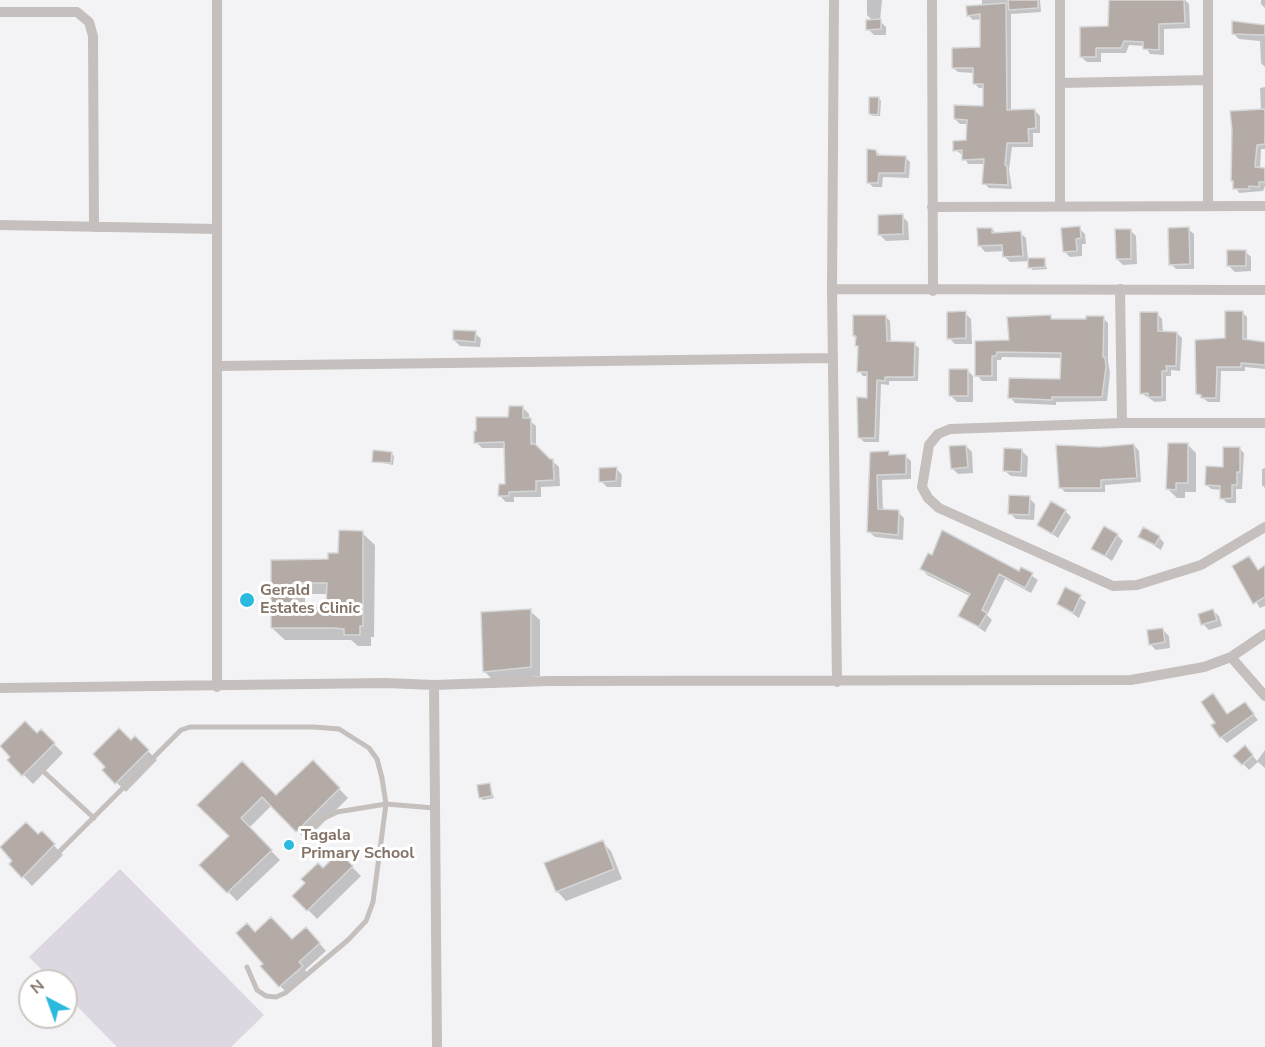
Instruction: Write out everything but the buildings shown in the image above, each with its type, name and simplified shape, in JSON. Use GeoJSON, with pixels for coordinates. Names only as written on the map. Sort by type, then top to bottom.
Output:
{"type":"FeatureCollection","features":[{"type":"Feature","properties":{"kind":"street"},"geometry":{"type":"LineString","coordinates":[[217,0],[217,687]]}},
{"type":"Feature","properties":{"kind":"street"},"geometry":{"type":"LineString","coordinates":[[834,0],[832,358],[837,682]]}},
{"type":"Feature","properties":{"kind":"street"},"geometry":{"type":"LineString","coordinates":[[932,0],[933,291]]}},
{"type":"Feature","properties":{"kind":"street"},"geometry":{"type":"LineString","coordinates":[[1060,0],[1060,205]]}},
{"type":"Feature","properties":{"kind":"street"},"geometry":{"type":"LineString","coordinates":[[1208,206],[1209,0]]}},
{"type":"Feature","properties":{"kind":"street"},"geometry":{"type":"LineString","coordinates":[[0,12],[77,12],[89,22],[93,36],[94,227]]}},
{"type":"Feature","properties":{"kind":"street"},"geometry":{"type":"LineString","coordinates":[[1060,83],[1208,80]]}},
{"type":"Feature","properties":{"kind":"street"},"geometry":{"type":"LineString","coordinates":[[932,207],[1265,206]]}},
{"type":"Feature","properties":{"kind":"street"},"geometry":{"type":"LineString","coordinates":[[0,225],[217,229]]}},
{"type":"Feature","properties":{"kind":"street"},"geometry":{"type":"LineString","coordinates":[[832,289],[1265,290]]}},
{"type":"Feature","properties":{"kind":"street"},"geometry":{"type":"LineString","coordinates":[[1120,289],[1122,423]]}},
{"type":"Feature","properties":{"kind":"street"},"geometry":{"type":"LineString","coordinates":[[218,366],[832,358]]}},
{"type":"Feature","properties":{"kind":"street"},"geometry":{"type":"LineString","coordinates":[[1265,423],[1122,423],[951,429],[938,434],[929,445],[922,487],[928,498],[939,508],[1113,586],[1137,585],[1201,565],[1265,527]]}},
{"type":"Feature","properties":{"kind":"street"},"geometry":{"type":"LineString","coordinates":[[0,688],[217,687],[386,683],[434,685],[549,681],[1131,680],[1194,669],[1231,657],[1265,634]]}},
{"type":"Feature","properties":{"kind":"street"},"geometry":{"type":"LineString","coordinates":[[1231,657],[1265,696]]}},
{"type":"Feature","properties":{"kind":"street"},"geometry":{"type":"LineString","coordinates":[[434,685],[437,1047]]}},
{"type":"Feature","properties":{"kind":"lane"},"geometry":{"type":"LineString","coordinates":[[33,878],[174,736],[190,727],[339,729],[359,739],[377,759],[386,804],[373,902],[366,921],[348,940],[285,993],[276,997],[266,996],[257,990],[247,967]]}},
{"type":"Feature","properties":{"kind":"lane"},"geometry":{"type":"LineString","coordinates":[[44,771],[94,818]]}},
{"type":"Feature","properties":{"kind":"lane"},"geometry":{"type":"LineString","coordinates":[[306,827],[337,812],[386,804],[434,808]]}},
{"type":"Feature","properties":{"kind":"shaded area"},"geometry":{"type":"Polygon","coordinates":[[[120,869],[264,1015],[231,1047],[117,1047],[78,1007],[78,969],[41,969],[29,957],[120,869]]]}},
{"type":"Feature","properties":{"kind":"place","name":"Gerald Estates Clinic"},"geometry":{"type":"Point","coordinates":[247,600]}},
{"type":"Feature","properties":{"kind":"place","name":"Tagala Primary School"},"geometry":{"type":"Point","coordinates":[289,845]}}]}
